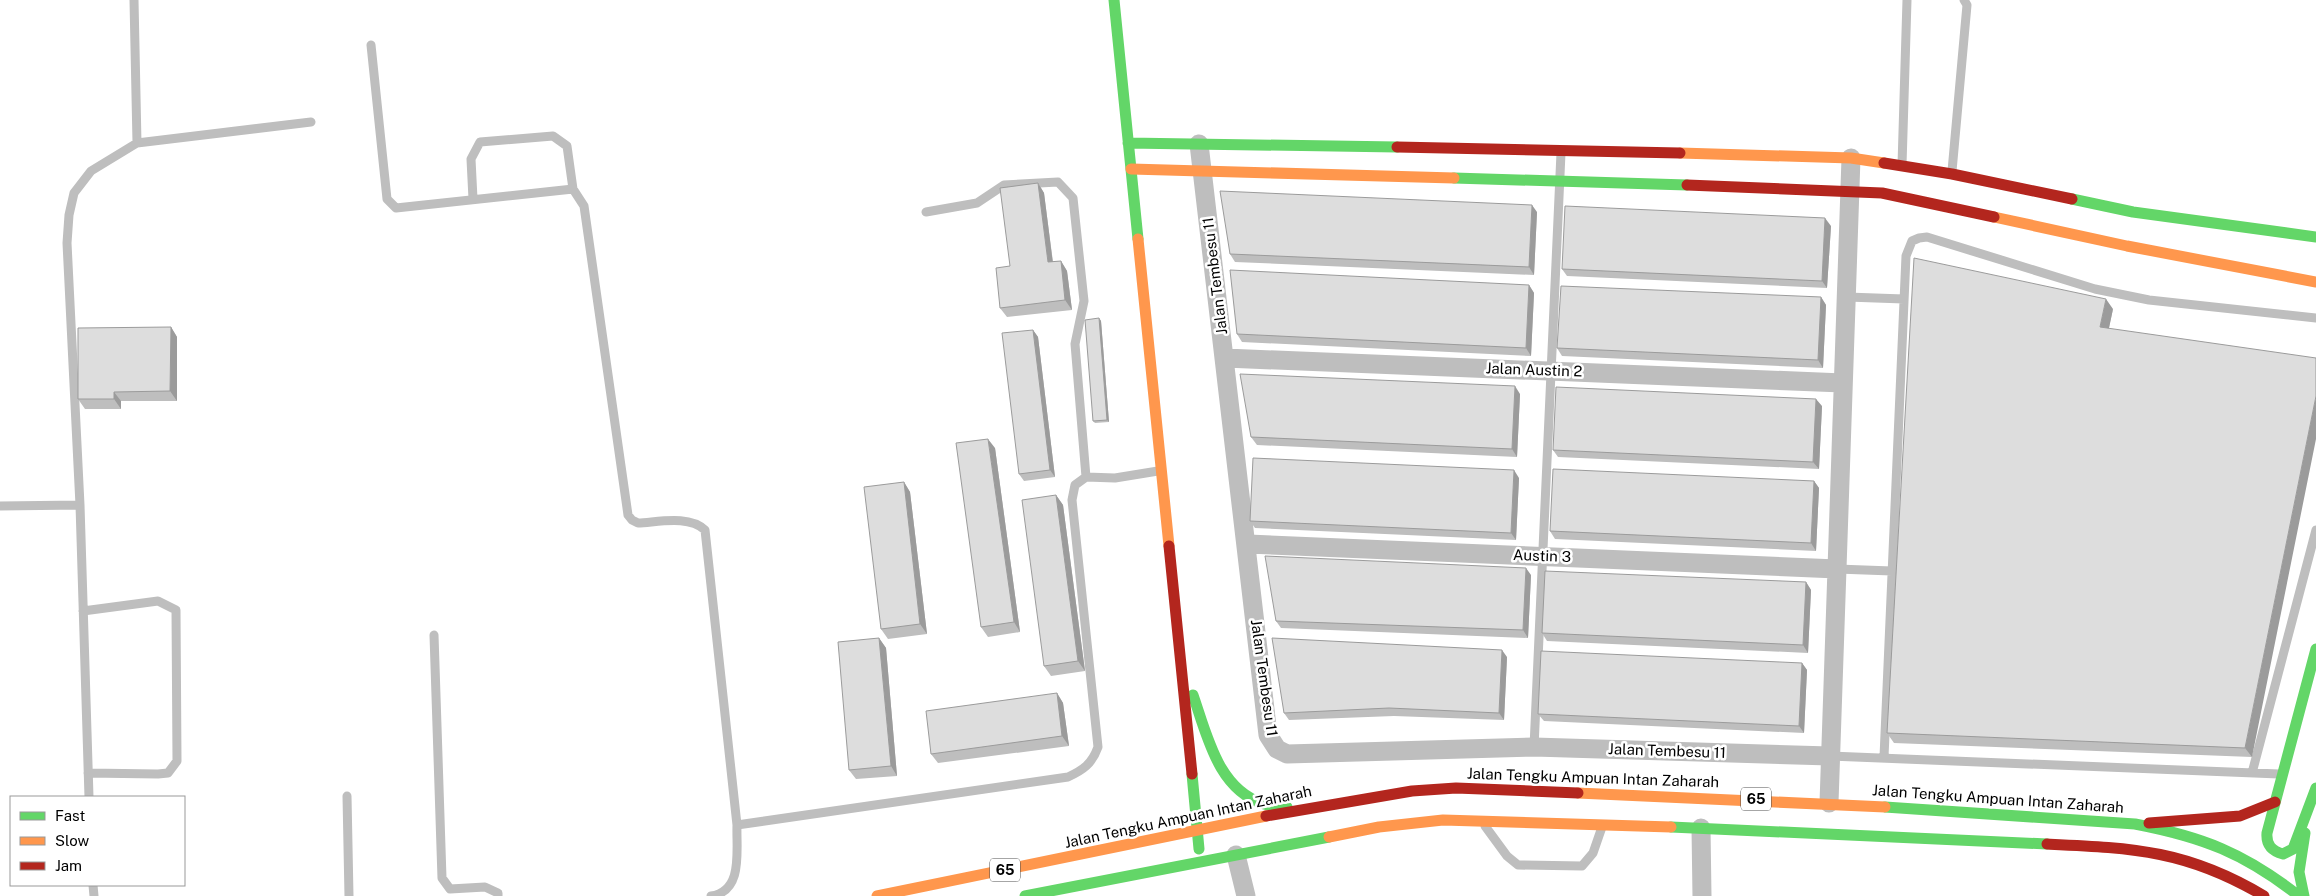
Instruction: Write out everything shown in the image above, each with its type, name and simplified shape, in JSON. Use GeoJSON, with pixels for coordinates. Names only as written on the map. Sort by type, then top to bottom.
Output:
{"type":"FeatureCollection","features":[{"type":"Feature","properties":{"kind":"main road"},"geometry":{"type":"LineString","coordinates":[[1114,0],[1200,863]]}},
{"type":"Feature","properties":{"kind":"main road"},"geometry":{"type":"LineString","coordinates":[[1128,143],[1561,150],[1851,158],[1952,174],[2133,212],[2316,237]]}},
{"type":"Feature","properties":{"kind":"main road"},"geometry":{"type":"LineString","coordinates":[[1131,169],[1560,180],[1850,190],[1882,193],[2126,246],[2316,282]]}},
{"type":"Feature","properties":{"kind":"main road"},"geometry":{"type":"LineString","coordinates":[[2311,815],[2292,849],[2283,854],[2268,846],[2266,837],[2316,649]]}},
{"type":"Feature","properties":{"kind":"main road"},"geometry":{"type":"LineString","coordinates":[[1180,659],[1220,768],[1229,782],[1252,801],[1273,807],[1309,807]]}},
{"type":"Feature","properties":{"kind":"main road"},"geometry":{"type":"LineString","coordinates":[[1184,789],[1191,771]]}},
{"type":"Feature","properties":{"kind":"main road","name":"Jalan Tengku Ampuan Intan Zaharah"},"geometry":{"type":"LineString","coordinates":[[877,896],[1309,807],[1412,791],[1456,788],[1828,803],[2135,824],[2176,831],[2209,840],[2251,860],[2300,896]]}},
{"type":"Feature","properties":{"kind":"main road"},"geometry":{"type":"LineString","coordinates":[[2304,896],[2299,872],[2316,788]]}},
{"type":"Feature","properties":{"kind":"main road"},"geometry":{"type":"LineString","coordinates":[[2135,824],[2240,816],[2276,802]]}},
{"type":"Feature","properties":{"kind":"main road","name":"65"},"geometry":{"type":"LineString","coordinates":[[1025,896],[1379,827],[1443,820],[1701,828],[2129,848],[2172,854],[2203,864],[2244,882],[2264,896]]}},
{"type":"Feature","properties":{"kind":"main road"},"geometry":{"type":"LineString","coordinates":[[1133,843],[1160,832],[1168,822]]}},
{"type":"Feature","properties":{"kind":"street","name":"Jalan Tembesu 11"},"geometry":{"type":"LineString","coordinates":[[1200,144],[1248,544],[1268,735],[1278,749],[1287,754],[1534,747],[1830,756]]}},
{"type":"Feature","properties":{"kind":"street"},"geometry":{"type":"LineString","coordinates":[[1828,803],[1851,158]]}},
{"type":"Feature","properties":{"kind":"street","name":"Jalan Austin 2"},"geometry":{"type":"LineString","coordinates":[[1225,358],[1843,383]]}},
{"type":"Feature","properties":{"kind":"street","name":"Austin 3"},"geometry":{"type":"LineString","coordinates":[[1248,544],[1837,568]]}},
{"type":"Feature","properties":{"kind":"street"},"geometry":{"type":"LineString","coordinates":[[1701,828],[1702,896]]}},
{"type":"Feature","properties":{"kind":"street"},"geometry":{"type":"LineString","coordinates":[[1236,855],[1246,896]]}},
{"type":"Feature","properties":{"kind":"street"},"geometry":{"type":"LineString","coordinates":[[2230,896],[2244,882]]}},
{"type":"Feature","properties":{"kind":"lane"},"geometry":{"type":"LineString","coordinates":[[134,0],[137,143]]}},
{"type":"Feature","properties":{"kind":"lane"},"geometry":{"type":"LineString","coordinates":[[1902,165],[1906,0]]}},
{"type":"Feature","properties":{"kind":"lane"},"geometry":{"type":"LineString","coordinates":[[1952,174],[1967,5],[1964,0]]}},
{"type":"Feature","properties":{"kind":"lane"},"geometry":{"type":"LineString","coordinates":[[371,45],[387,199],[396,208],[573,189]]}},
{"type":"Feature","properties":{"kind":"lane"},"geometry":{"type":"LineString","coordinates":[[89,796],[80,505],[67,242],[69,215],[74,193],[91,171],[137,143],[311,122]]}},
{"type":"Feature","properties":{"kind":"lane"},"geometry":{"type":"LineString","coordinates":[[473,199],[470,159],[480,142],[553,136],[567,146],[573,189],[584,206],[628,515],[632,520],[638,522],[689,521],[699,524],[705,530],[737,825],[735,879],[722,894],[711,896]]}},
{"type":"Feature","properties":{"kind":"lane"},"geometry":{"type":"LineString","coordinates":[[1534,747],[1561,150]]}},
{"type":"Feature","properties":{"kind":"lane"},"geometry":{"type":"LineString","coordinates":[[926,212],[977,203],[1004,185],[1058,182],[1073,198],[1084,301],[1075,344],[1086,477]]}},
{"type":"Feature","properties":{"kind":"lane"},"geometry":{"type":"LineString","coordinates":[[1884,757],[1906,256],[1912,241],[1927,237],[2095,289],[2148,300],[2316,318]]}},
{"type":"Feature","properties":{"kind":"lane"},"geometry":{"type":"LineString","coordinates":[[1846,297],[1904,298]]}},
{"type":"Feature","properties":{"kind":"lane"},"geometry":{"type":"LineString","coordinates":[[737,825],[1068,777],[1084,770],[1094,757],[1098,747],[1072,500],[1075,485],[1086,477],[1115,478],[1161,471]]}},
{"type":"Feature","properties":{"kind":"lane"},"geometry":{"type":"LineString","coordinates":[[0,506],[80,505]]}},
{"type":"Feature","properties":{"kind":"lane"},"geometry":{"type":"LineString","coordinates":[[2252,773],[2316,530]]}},
{"type":"Feature","properties":{"kind":"lane"},"geometry":{"type":"LineString","coordinates":[[1837,568],[1892,571]]}},
{"type":"Feature","properties":{"kind":"lane"},"geometry":{"type":"LineString","coordinates":[[83,611],[158,601],[176,610],[177,761],[168,773],[88,773]]}},
{"type":"Feature","properties":{"kind":"lane"},"geometry":{"type":"LineString","coordinates":[[434,635],[442,878],[450,889],[486,887],[498,894],[498,896]]}},
{"type":"Feature","properties":{"kind":"lane"},"geometry":{"type":"LineString","coordinates":[[1830,756],[2283,774]]}},
{"type":"Feature","properties":{"kind":"lane"},"geometry":{"type":"LineString","coordinates":[[347,796],[349,896]]}},
{"type":"Feature","properties":{"kind":"lane"},"geometry":{"type":"LineString","coordinates":[[1482,821],[1507,856],[1518,865],[1582,866],[1593,853],[1603,825]]}},
{"type":"Feature","properties":{"kind":"building"},"geometry":{"type":"Polygon","coordinates":[[[1038,183],[1048,262],[1061,261],[1065,300],[1000,308],[996,268],[1010,266],[1000,188],[1038,183]]]}},
{"type":"Feature","properties":{"kind":"building"},"geometry":{"type":"Polygon","coordinates":[[[1220,191],[1532,205],[1529,267],[1230,254],[1220,191]]]}},
{"type":"Feature","properties":{"kind":"building"},"geometry":{"type":"Polygon","coordinates":[[[1565,206],[1825,218],[1822,281],[1562,269],[1565,206]]]}},
{"type":"Feature","properties":{"kind":"building"},"geometry":{"type":"Polygon","coordinates":[[[1914,258],[2106,299],[2100,327],[2316,358],[2316,396],[2245,748],[1887,733],[1914,258]]]}},
{"type":"Feature","properties":{"kind":"building"},"geometry":{"type":"Polygon","coordinates":[[[1230,270],[1529,285],[1526,348],[1237,334],[1230,270]]]}},
{"type":"Feature","properties":{"kind":"building"},"geometry":{"type":"Polygon","coordinates":[[[1561,286],[1821,297],[1818,360],[1557,348],[1561,286]]]}},
{"type":"Feature","properties":{"kind":"building"},"geometry":{"type":"Polygon","coordinates":[[[1099,318],[1107,420],[1093,421],[1085,320],[1099,318]]]}},
{"type":"Feature","properties":{"kind":"building"},"geometry":{"type":"Polygon","coordinates":[[[171,327],[170,391],[114,392],[114,399],[78,399],[78,328],[171,327]]]}},
{"type":"Feature","properties":{"kind":"building"},"geometry":{"type":"Polygon","coordinates":[[[1033,330],[1050,470],[1019,474],[1002,333],[1033,330]]]}},
{"type":"Feature","properties":{"kind":"building"},"geometry":{"type":"Polygon","coordinates":[[[1240,374],[1515,386],[1512,449],[1251,437],[1240,374]]]}},
{"type":"Feature","properties":{"kind":"building"},"geometry":{"type":"Polygon","coordinates":[[[1556,387],[1816,399],[1813,462],[1553,450],[1556,387]]]}},
{"type":"Feature","properties":{"kind":"building"},"geometry":{"type":"Polygon","coordinates":[[[988,439],[1014,622],[981,627],[956,443],[988,439]]]}},
{"type":"Feature","properties":{"kind":"building"},"geometry":{"type":"Polygon","coordinates":[[[1253,458],[1514,470],[1511,533],[1250,521],[1253,458]]]}},
{"type":"Feature","properties":{"kind":"building"},"geometry":{"type":"Polygon","coordinates":[[[1553,469],[1814,481],[1811,543],[1550,531],[1553,469]]]}},
{"type":"Feature","properties":{"kind":"building"},"geometry":{"type":"Polygon","coordinates":[[[904,482],[920,624],[881,629],[864,487],[904,482]]]}},
{"type":"Feature","properties":{"kind":"building"},"geometry":{"type":"Polygon","coordinates":[[[1056,495],[1078,661],[1044,666],[1022,500],[1056,495]]]}},
{"type":"Feature","properties":{"kind":"building"},"geometry":{"type":"Polygon","coordinates":[[[1265,556],[1526,568],[1523,630],[1276,621],[1265,556]]]}},
{"type":"Feature","properties":{"kind":"building"},"geometry":{"type":"Polygon","coordinates":[[[1545,571],[1806,582],[1803,645],[1542,633],[1545,571]]]}},
{"type":"Feature","properties":{"kind":"building"},"geometry":{"type":"Polygon","coordinates":[[[879,638],[891,766],[849,770],[838,642],[879,638]]]}},
{"type":"Feature","properties":{"kind":"building"},"geometry":{"type":"Polygon","coordinates":[[[1272,638],[1502,650],[1499,713],[1389,708],[1284,713],[1272,638]]]}},
{"type":"Feature","properties":{"kind":"building"},"geometry":{"type":"Polygon","coordinates":[[[1541,651],[1802,663],[1799,726],[1538,714],[1541,651]]]}},
{"type":"Feature","properties":{"kind":"building"},"geometry":{"type":"Polygon","coordinates":[[[1057,693],[1062,736],[931,754],[926,711],[1057,693]]]}},
{"type":"Feature","properties":{"kind":"traffic: fast"},"geometry":{"type":"LineString","coordinates":[[1114,0],[1138,239]]}},
{"type":"Feature","properties":{"kind":"traffic: fast"},"geometry":{"type":"LineString","coordinates":[[1128,143],[1397,147]]}},
{"type":"Feature","properties":{"kind":"traffic: fast"},"geometry":{"type":"LineString","coordinates":[[1454,178],[1687,185]]}},
{"type":"Feature","properties":{"kind":"traffic: fast"},"geometry":{"type":"LineString","coordinates":[[2072,199],[2133,212],[2316,237]]}},
{"type":"Feature","properties":{"kind":"traffic: fast"},"geometry":{"type":"LineString","coordinates":[[2316,649],[2267,833],[2270,847],[2283,854],[2293,849],[2316,788]]}},
{"type":"Feature","properties":{"kind":"traffic: fast"},"geometry":{"type":"LineString","coordinates":[[1193,695],[1216,759],[1235,787],[1248,797],[1264,804],[1287,807]]}},
{"type":"Feature","properties":{"kind":"traffic: fast"},"geometry":{"type":"LineString","coordinates":[[1192,774],[1199,849]]}},
{"type":"Feature","properties":{"kind":"traffic: fast"},"geometry":{"type":"LineString","coordinates":[[1885,807],[2135,824],[2159,829],[2202,841],[2241,858],[2260,868],[2299,896]]}},
{"type":"Feature","properties":{"kind":"traffic: fast"},"geometry":{"type":"LineString","coordinates":[[1671,827],[2047,844]]}},
{"type":"Feature","properties":{"kind":"traffic: fast"},"geometry":{"type":"LineString","coordinates":[[2304,896],[2299,872],[2305,833]]}},
{"type":"Feature","properties":{"kind":"traffic: fast"},"geometry":{"type":"LineString","coordinates":[[1025,896],[1329,837]]}},
{"type":"Feature","properties":{"kind":"traffic: slow"},"geometry":{"type":"LineString","coordinates":[[1680,153],[1851,158],[1884,163]]}},
{"type":"Feature","properties":{"kind":"traffic: slow"},"geometry":{"type":"LineString","coordinates":[[1131,169],[1454,178]]}},
{"type":"Feature","properties":{"kind":"traffic: slow"},"geometry":{"type":"LineString","coordinates":[[1994,217],[2127,246],[2316,282]]}},
{"type":"Feature","properties":{"kind":"traffic: slow"},"geometry":{"type":"LineString","coordinates":[[1138,239],[1169,546]]}},
{"type":"Feature","properties":{"kind":"traffic: slow"},"geometry":{"type":"LineString","coordinates":[[1578,793],[1885,807]]}},
{"type":"Feature","properties":{"kind":"traffic: slow"},"geometry":{"type":"LineString","coordinates":[[877,896],[1266,816]]}},
{"type":"Feature","properties":{"kind":"traffic: slow"},"geometry":{"type":"LineString","coordinates":[[1329,837],[1379,827],[1443,820],[1671,827]]}},
{"type":"Feature","properties":{"kind":"traffic: jam"},"geometry":{"type":"LineString","coordinates":[[1397,147],[1680,153]]}},
{"type":"Feature","properties":{"kind":"traffic: jam"},"geometry":{"type":"LineString","coordinates":[[1884,163],[1952,174],[2072,199]]}},
{"type":"Feature","properties":{"kind":"traffic: jam"},"geometry":{"type":"LineString","coordinates":[[1687,185],[1882,193],[1994,217]]}},
{"type":"Feature","properties":{"kind":"traffic: jam"},"geometry":{"type":"LineString","coordinates":[[1169,546],[1192,774]]}},
{"type":"Feature","properties":{"kind":"traffic: jam"},"geometry":{"type":"LineString","coordinates":[[1266,816],[1412,791],[1456,788],[1578,793]]}},
{"type":"Feature","properties":{"kind":"traffic: jam"},"geometry":{"type":"LineString","coordinates":[[2149,823],[2240,816],[2275,802]]}},
{"type":"Feature","properties":{"kind":"traffic: jam"},"geometry":{"type":"LineString","coordinates":[[2047,844],[2106,847],[2159,854],[2210,869],[2264,896]]}}]}
